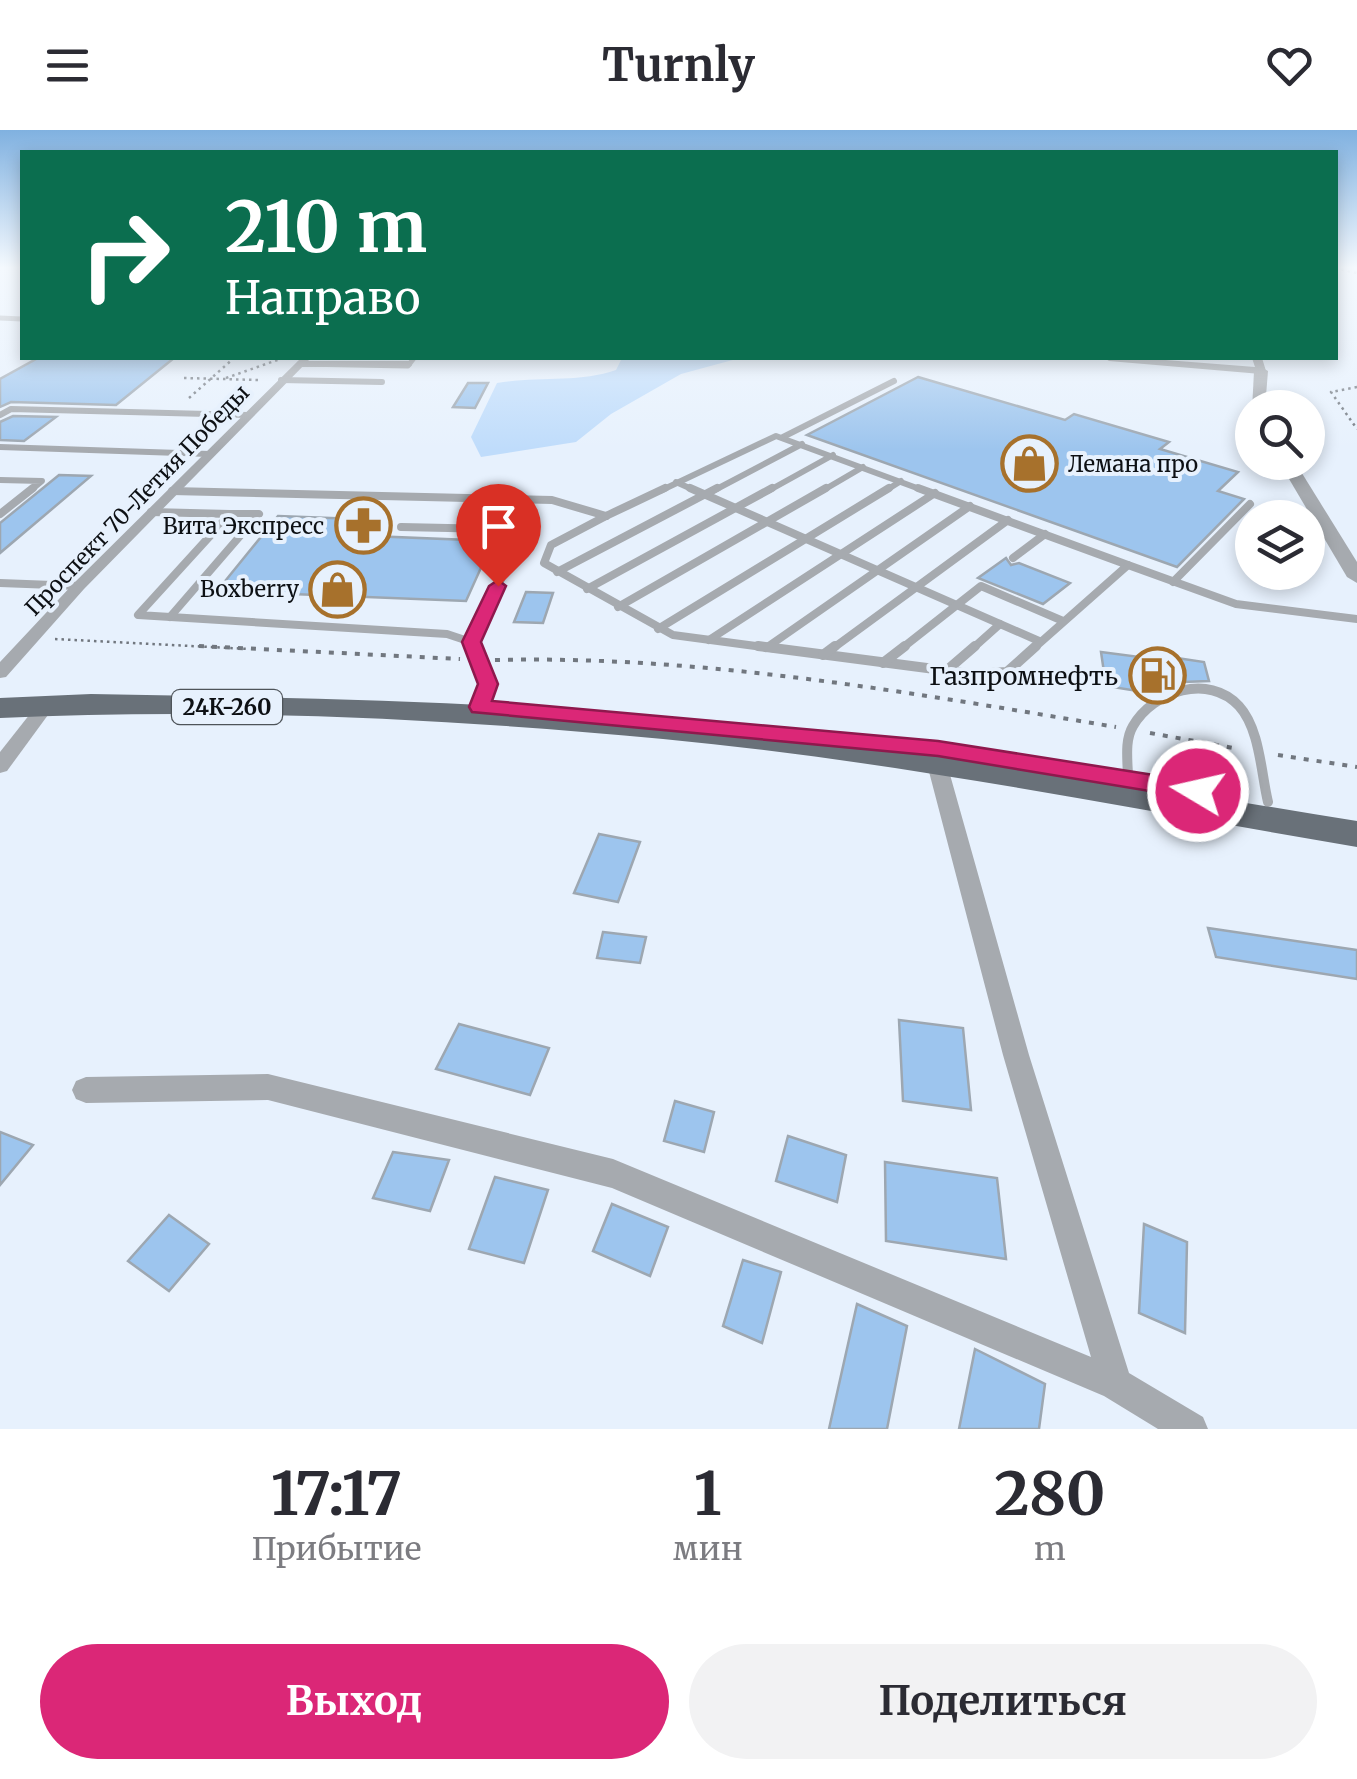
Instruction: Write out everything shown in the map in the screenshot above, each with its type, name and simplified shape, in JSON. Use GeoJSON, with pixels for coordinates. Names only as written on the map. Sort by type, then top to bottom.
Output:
{"type":"FeatureCollection","features":[{"type":"Feature","properties":{"kind":"main road","name":"24К-260"},"geometry":{"type":"LineString","coordinates":[[0,700],[480,707],[807,734],[998,757],[1357,817]]}},
{"type":"Feature","properties":{"kind":"main road","name":"24К-260"},"geometry":{"type":"LineString","coordinates":[[0,708],[93,701],[502,716],[666,729],[937,764],[1357,834]]}},
{"type":"Feature","properties":{"kind":"street","name":"Проспект 70-Летия Победы"},"geometry":{"type":"LineString","coordinates":[[0,674],[79,586],[297,360]]}},
{"type":"Feature","properties":{"kind":"street"},"geometry":{"type":"LineString","coordinates":[[1159,360],[1259,364],[1258,390]]}},
{"type":"Feature","properties":{"kind":"street"},"geometry":{"type":"LineString","coordinates":[[1298,480],[1357,577]]}},
{"type":"Feature","properties":{"kind":"street"},"geometry":{"type":"LineString","coordinates":[[0,766],[47,704]]}},
{"type":"Feature","properties":{"kind":"street"},"geometry":{"type":"LineString","coordinates":[[937,764],[1016,1055],[1116,1384]]}},
{"type":"Feature","properties":{"kind":"street"},"geometry":{"type":"LineString","coordinates":[[86,1090],[268,1087],[613,1174],[1116,1384],[1191,1429]]}},
{"type":"Feature","properties":{"kind":"lane"},"geometry":{"type":"LineString","coordinates":[[297,360],[408,366],[412,360]]}},
{"type":"Feature","properties":{"kind":"lane"},"geometry":{"type":"LineString","coordinates":[[346,365],[350,360]]}},
{"type":"Feature","properties":{"kind":"lane"},"geometry":{"type":"LineString","coordinates":[[281,380],[382,382]]}},
{"type":"Feature","properties":{"kind":"lane"},"geometry":{"type":"LineString","coordinates":[[894,381],[783,437],[761,440],[606,516],[551,545],[544,563],[658,630],[973,674],[1007,672],[1128,565]]}},
{"type":"Feature","properties":{"kind":"lane"},"geometry":{"type":"LineString","coordinates":[[0,414],[11,409],[247,415]]}},
{"type":"Feature","properties":{"kind":"lane"},"geometry":{"type":"LineString","coordinates":[[783,437],[1173,582],[1258,609],[1357,619]]}},
{"type":"Feature","properties":{"kind":"lane"},"geometry":{"type":"LineString","coordinates":[[557,572],[802,444]]}},
{"type":"Feature","properties":{"kind":"lane"},"geometry":{"type":"LineString","coordinates":[[0,447],[209,454]]}},
{"type":"Feature","properties":{"kind":"lane"},"geometry":{"type":"LineString","coordinates":[[587,589],[833,456]]}},
{"type":"Feature","properties":{"kind":"lane"},"geometry":{"type":"LineString","coordinates":[[618,607],[863,466]]}},
{"type":"Feature","properties":{"kind":"lane"},"geometry":{"type":"LineString","coordinates":[[0,480],[42,481],[0,514]]}},
{"type":"Feature","properties":{"kind":"lane"},"geometry":{"type":"LineString","coordinates":[[658,630],[902,481]]}},
{"type":"Feature","properties":{"kind":"lane"},"geometry":{"type":"LineString","coordinates":[[676,482],[1039,641]]}},
{"type":"Feature","properties":{"kind":"lane"},"geometry":{"type":"LineString","coordinates":[[172,491],[552,500],[606,516]]}},
{"type":"Feature","properties":{"kind":"lane"},"geometry":{"type":"LineString","coordinates":[[708,640],[934,493]]}},
{"type":"Feature","properties":{"kind":"lane"},"geometry":{"type":"LineString","coordinates":[[766,648],[970,506]]}},
{"type":"Feature","properties":{"kind":"lane"},"geometry":{"type":"LineString","coordinates":[[151,512],[259,514],[170,617]]}},
{"type":"Feature","properties":{"kind":"lane"},"geometry":{"type":"LineString","coordinates":[[230,514],[138,615],[447,634],[471,642],[488,684],[480,707]]}},
{"type":"Feature","properties":{"kind":"lane"},"geometry":{"type":"LineString","coordinates":[[1173,582],[1235,519]]}},
{"type":"Feature","properties":{"kind":"lane"},"geometry":{"type":"LineString","coordinates":[[823,655],[1008,520]]}},
{"type":"Feature","properties":{"kind":"lane"},"geometry":{"type":"LineString","coordinates":[[400,526],[495,529],[514,539],[510,558],[471,642]]}},
{"type":"Feature","properties":{"kind":"lane"},"geometry":{"type":"LineString","coordinates":[[1013,558],[1045,534]]}},
{"type":"Feature","properties":{"kind":"lane"},"geometry":{"type":"LineString","coordinates":[[0,584],[79,586]]}},
{"type":"Feature","properties":{"kind":"lane"},"geometry":{"type":"LineString","coordinates":[[883,663],[981,586],[1063,621]]}},
{"type":"Feature","properties":{"kind":"lane"},"geometry":{"type":"LineString","coordinates":[[946,671],[1000,624]]}},
{"type":"Feature","properties":{"kind":"lane"},"geometry":{"type":"LineString","coordinates":[[1128,779],[1130,730],[1146,708],[1186,688],[1214,692],[1241,708],[1268,802]]}},
{"type":"Feature","properties":{"kind":"path"},"geometry":{"type":"LineString","coordinates":[[222,379],[297,360]]}},
{"type":"Feature","properties":{"kind":"path"},"geometry":{"type":"LineString","coordinates":[[184,378],[281,380]]}},
{"type":"Feature","properties":{"kind":"path"},"geometry":{"type":"LineString","coordinates":[[1357,387],[1332,392],[1357,430]]}},
{"type":"Feature","properties":{"kind":"path"},"geometry":{"type":"LineString","coordinates":[[50,638],[512,662],[580,658],[929,696],[1357,768]]}},
{"type":"Feature","properties":{"kind":"shaded area"},"geometry":{"type":"Polygon","coordinates":[[[621,360],[733,360],[681,374],[611,414],[576,442],[481,457],[471,437],[497,383],[572,378],[616,370],[621,360]]]}},
{"type":"Feature","properties":{"kind":"building"},"geometry":{"type":"Polygon","coordinates":[[[34,360],[172,360],[116,405],[11,402],[0,407],[0,379],[34,360]]]}},
{"type":"Feature","properties":{"kind":"building","name":"Лемана про"},"geometry":{"type":"Polygon","coordinates":[[[918,377],[1065,420],[1074,414],[1169,442],[1160,449],[1235,471],[1218,491],[1244,499],[1235,500],[1235,508],[1177,567],[807,435],[918,377]]]}},
{"type":"Feature","properties":{"kind":"building"},"geometry":{"type":"Polygon","coordinates":[[[468,383],[488,383],[475,408],[453,407],[468,383]]]}},
{"type":"Feature","properties":{"kind":"building"},"geometry":{"type":"Polygon","coordinates":[[[13,416],[56,417],[24,441],[0,440],[0,422],[13,416]]]}},
{"type":"Feature","properties":{"kind":"building"},"geometry":{"type":"Polygon","coordinates":[[[59,475],[91,476],[0,553],[0,523],[59,475]]]}},
{"type":"Feature","properties":{"kind":"building"},"geometry":{"type":"Polygon","coordinates":[[[278,516],[381,520],[371,536],[493,541],[466,601],[217,591],[278,516]]]}},
{"type":"Feature","properties":{"kind":"building"},"geometry":{"type":"Polygon","coordinates":[[[1006,558],[1011,565],[1019,563],[1070,583],[1043,604],[978,578],[1006,558]]]}},
{"type":"Feature","properties":{"kind":"building"},"geometry":{"type":"Polygon","coordinates":[[[526,592],[553,593],[543,623],[514,622],[526,592]]]}},
{"type":"Feature","properties":{"kind":"building"},"geometry":{"type":"Polygon","coordinates":[[[1101,652],[1140,657],[1144,692],[1106,686],[1101,652]]]}},
{"type":"Feature","properties":{"kind":"building"},"geometry":{"type":"Polygon","coordinates":[[[1177,658],[1204,662],[1209,681],[1183,682],[1177,658]]]}},
{"type":"Feature","properties":{"kind":"building"},"geometry":{"type":"Polygon","coordinates":[[[599,834],[640,842],[618,902],[574,893],[599,834]]]}},
{"type":"Feature","properties":{"kind":"building"},"geometry":{"type":"Polygon","coordinates":[[[1208,928],[1357,950],[1357,979],[1216,957],[1208,928]]]}},
{"type":"Feature","properties":{"kind":"building"},"geometry":{"type":"Polygon","coordinates":[[[603,932],[646,937],[640,963],[597,958],[603,932]]]}},
{"type":"Feature","properties":{"kind":"building"},"geometry":{"type":"Polygon","coordinates":[[[899,1020],[963,1028],[971,1110],[903,1101],[899,1020]]]}},
{"type":"Feature","properties":{"kind":"building"},"geometry":{"type":"Polygon","coordinates":[[[459,1024],[549,1048],[530,1095],[436,1069],[459,1024]]]}},
{"type":"Feature","properties":{"kind":"building"},"geometry":{"type":"Polygon","coordinates":[[[675,1101],[714,1112],[704,1152],[664,1141],[675,1101]]]}},
{"type":"Feature","properties":{"kind":"building"},"geometry":{"type":"Polygon","coordinates":[[[0,1132],[33,1145],[0,1185],[0,1132]]]}},
{"type":"Feature","properties":{"kind":"building"},"geometry":{"type":"Polygon","coordinates":[[[788,1136],[846,1155],[837,1202],[776,1181],[788,1136]]]}},
{"type":"Feature","properties":{"kind":"building"},"geometry":{"type":"Polygon","coordinates":[[[393,1152],[449,1160],[430,1211],[373,1198],[393,1152]]]}},
{"type":"Feature","properties":{"kind":"building"},"geometry":{"type":"Polygon","coordinates":[[[885,1162],[997,1178],[1006,1259],[886,1241],[885,1162]]]}},
{"type":"Feature","properties":{"kind":"building"},"geometry":{"type":"Polygon","coordinates":[[[495,1177],[548,1190],[524,1263],[469,1249],[495,1177]]]}},
{"type":"Feature","properties":{"kind":"building"},"geometry":{"type":"Polygon","coordinates":[[[612,1204],[668,1227],[650,1276],[593,1251],[612,1204]]]}},
{"type":"Feature","properties":{"kind":"building"},"geometry":{"type":"Polygon","coordinates":[[[169,1215],[209,1244],[169,1291],[128,1261],[169,1215]]]}},
{"type":"Feature","properties":{"kind":"building"},"geometry":{"type":"Polygon","coordinates":[[[1144,1224],[1187,1242],[1185,1333],[1139,1313],[1144,1224]]]}},
{"type":"Feature","properties":{"kind":"building"},"geometry":{"type":"Polygon","coordinates":[[[743,1260],[781,1272],[762,1343],[723,1326],[743,1260]]]}},
{"type":"Feature","properties":{"kind":"building"},"geometry":{"type":"Polygon","coordinates":[[[857,1304],[907,1326],[887,1429],[829,1429],[857,1304]]]}},
{"type":"Feature","properties":{"kind":"building"},"geometry":{"type":"Polygon","coordinates":[[[975,1349],[1045,1384],[1039,1429],[959,1429],[975,1349]]]}},
{"type":"Feature","properties":{"kind":"place","name":"Лемана про"},"geometry":{"type":"Point","coordinates":[1029,464]}},
{"type":"Feature","properties":{"kind":"place","name":"Вита Экспресс"},"geometry":{"type":"Point","coordinates":[363,526]}},
{"type":"Feature","properties":{"kind":"place","name":"Boxberry"},"geometry":{"type":"Point","coordinates":[338,589]}},
{"type":"Feature","properties":{"kind":"place","name":"Газпромнефть"},"geometry":{"type":"Point","coordinates":[1157,676]}},
{"type":"Feature","properties":{"kind":"route"},"geometry":{"type":"LineString","coordinates":[[498,586],[471,642],[488,684],[480,707],[611,716],[938,749],[1198,791]]}}]}
